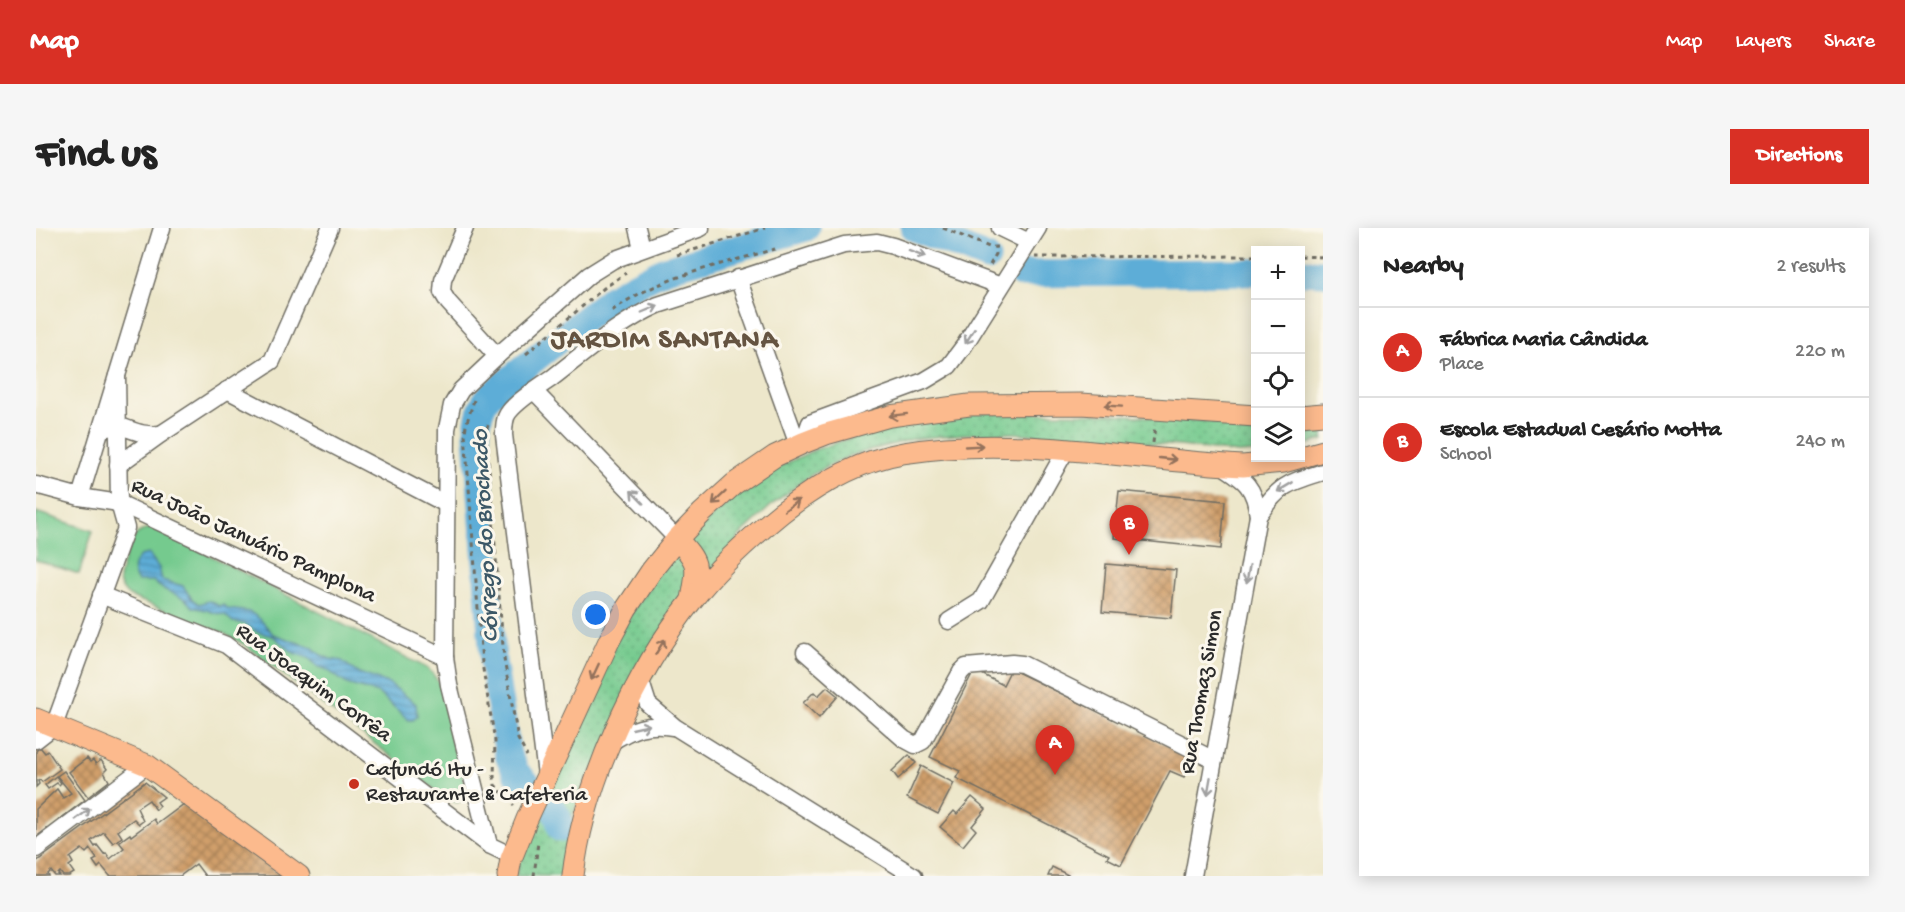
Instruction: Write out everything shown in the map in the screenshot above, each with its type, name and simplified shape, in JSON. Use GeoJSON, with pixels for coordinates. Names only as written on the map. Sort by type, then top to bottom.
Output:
{"type":"FeatureCollection","features":[{"type":"Feature","properties":{"kind":"main road"},"geometry":{"type":"LineString","coordinates":[[509,867],[539,768],[626,609],[652,570],[677,539],[734,484],[775,456],[801,444],[890,416],[969,405],[1081,404],[1251,416]]}},
{"type":"Feature","properties":{"kind":"main road"},"geometry":{"type":"LineString","coordinates":[[1305,416],[1323,414]]}},
{"type":"Feature","properties":{"kind":"main road"},"geometry":{"type":"LineString","coordinates":[[573,876],[583,818],[610,743],[640,679],[664,639],[692,600],[735,552],[793,504],[838,475],[869,462],[899,454],[989,445],[1151,457],[1221,465],[1284,462],[1323,451]]}},
{"type":"Feature","properties":{"kind":"main road"},"geometry":{"type":"LineString","coordinates":[[677,539],[697,565],[692,600]]}},
{"type":"Feature","properties":{"kind":"main road"},"geometry":{"type":"LineString","coordinates":[[45,723],[147,765],[299,876]]}},
{"type":"Feature","properties":{"kind":"street"},"geometry":{"type":"LineString","coordinates":[[80,497],[162,228]]}},
{"type":"Feature","properties":{"kind":"street"},"geometry":{"type":"LineString","coordinates":[[118,465],[272,361],[330,228]]}},
{"type":"Feature","properties":{"kind":"street"},"geometry":{"type":"LineString","coordinates":[[465,228],[443,280],[442,292],[448,302],[497,356]]}},
{"type":"Feature","properties":{"kind":"street"},"geometry":{"type":"LineString","coordinates":[[637,228],[642,248]]}},
{"type":"Feature","properties":{"kind":"street"},"geometry":{"type":"LineString","coordinates":[[489,845],[449,685],[446,657],[447,429],[452,405],[461,390],[589,275],[613,260],[701,228]]}},
{"type":"Feature","properties":{"kind":"street"},"geometry":{"type":"LineString","coordinates":[[801,444],[810,423],[924,381],[949,366],[964,346],[1030,240],[1000,228]]}},
{"type":"Feature","properties":{"kind":"street"},"geometry":{"type":"LineString","coordinates":[[539,768],[504,435],[509,412],[623,324],[642,312],[738,278],[844,245],[877,242],[893,246],[1001,286]]}},
{"type":"Feature","properties":{"kind":"street"},"geometry":{"type":"LineString","coordinates":[[738,278],[801,444]]}},
{"type":"Feature","properties":{"kind":"street"},"geometry":{"type":"LineString","coordinates":[[36,740],[101,595],[126,528],[119,503],[117,376]]}},
{"type":"Feature","properties":{"kind":"street"},"geometry":{"type":"LineString","coordinates":[[227,390],[446,504]]}},
{"type":"Feature","properties":{"kind":"street"},"geometry":{"type":"LineString","coordinates":[[534,391],[677,539]]}},
{"type":"Feature","properties":{"kind":"street"},"geometry":{"type":"LineString","coordinates":[[99,434],[117,425],[134,433],[161,434]]}},
{"type":"Feature","properties":{"kind":"street"},"geometry":{"type":"LineString","coordinates":[[950,621],[981,601],[1066,450]]}},
{"type":"Feature","properties":{"kind":"street","name":"Rua Thomaz Simon"},"geometry":{"type":"LineString","coordinates":[[1193,876],[1258,516],[1255,499],[1248,485],[1221,465]]}},
{"type":"Feature","properties":{"kind":"street","name":"Rua Thomaz Simon"},"geometry":{"type":"LineString","coordinates":[[1258,516],[1277,491],[1294,481],[1323,472]]}},
{"type":"Feature","properties":{"kind":"street","name":"Rua João Januário Pamplona"},"geometry":{"type":"LineString","coordinates":[[36,485],[80,497],[119,503],[446,657]]}},
{"type":"Feature","properties":{"kind":"street","name":"Rua Joaquim Corrêa"},"geometry":{"type":"LineString","coordinates":[[101,595],[226,645],[489,845],[509,867]]}},
{"type":"Feature","properties":{"kind":"street"},"geometry":{"type":"LineString","coordinates":[[805,652],[904,739],[915,745],[923,741],[961,672],[966,667],[1012,663],[1023,664],[1214,760]]}},
{"type":"Feature","properties":{"kind":"street"},"geometry":{"type":"LineString","coordinates":[[640,679],[648,704],[675,727],[914,876]]}},
{"type":"Feature","properties":{"kind":"street"},"geometry":{"type":"LineString","coordinates":[[610,743],[628,731],[646,725],[675,727]]}},
{"type":"Feature","properties":{"kind":"street"},"geometry":{"type":"LineString","coordinates":[[36,849],[147,765]]}},
{"type":"Feature","properties":{"kind":"path"},"geometry":{"type":"LineString","coordinates":[[677,255],[765,228]]}},
{"type":"Feature","properties":{"kind":"path"},"geometry":{"type":"LineString","coordinates":[[943,228],[989,247],[1030,240],[1038,258],[1251,256]]}},
{"type":"Feature","properties":{"kind":"path"},"geometry":{"type":"LineString","coordinates":[[611,312],[631,297],[661,283],[783,247]]}},
{"type":"Feature","properties":{"kind":"path"},"geometry":{"type":"LineString","coordinates":[[984,268],[988,267],[996,254],[995,247]]}},
{"type":"Feature","properties":{"kind":"path"},"geometry":{"type":"LineString","coordinates":[[1305,256],[1323,257]]}},
{"type":"Feature","properties":{"kind":"path"},"geometry":{"type":"LineString","coordinates":[[525,354],[604,288],[625,273],[635,269]]}},
{"type":"Feature","properties":{"kind":"path"},"geometry":{"type":"LineString","coordinates":[[476,397],[465,433],[482,663],[495,741],[495,785],[514,806]]}},
{"type":"Feature","properties":{"kind":"path"},"geometry":{"type":"LineString","coordinates":[[1151,457],[1157,409]]}},
{"type":"Feature","properties":{"kind":"path"},"geometry":{"type":"LineString","coordinates":[[488,423],[486,432],[504,659],[518,739],[539,768]]}},
{"type":"Feature","properties":{"kind":"green space"},"geometry":{"type":"Polygon","coordinates":[[[977,412],[1113,414],[1251,425],[1251,452],[1238,453],[1180,446],[1013,433],[964,434],[913,439],[849,456],[813,474],[774,503],[740,535],[583,786],[571,821],[562,876],[516,876],[519,860],[617,634],[656,576],[709,519],[768,472],[814,450],[894,424],[977,412]]]}},
{"type":"Feature","properties":{"kind":"green space"},"geometry":{"type":"Polygon","coordinates":[[[1323,424],[1323,440],[1305,445],[1305,425],[1323,424]]]}},
{"type":"Feature","properties":{"kind":"green space"},"geometry":{"type":"Polygon","coordinates":[[[36,512],[93,531],[79,574],[36,560],[36,512]]]}},
{"type":"Feature","properties":{"kind":"green space"},"geometry":{"type":"Polygon","coordinates":[[[149,528],[167,533],[427,668],[438,680],[445,695],[466,791],[464,799],[457,803],[447,799],[245,645],[223,633],[129,596],[121,587],[119,580],[123,564],[136,535],[149,528]]]}},
{"type":"Feature","properties":{"kind":"water"},"geometry":{"type":"Polygon","coordinates":[[[149,554],[159,568],[162,580],[183,586],[192,599],[199,604],[209,601],[219,606],[224,605],[228,609],[250,612],[260,619],[273,634],[313,648],[321,655],[342,661],[356,672],[390,684],[416,704],[417,716],[409,720],[378,693],[347,684],[326,669],[318,667],[309,658],[294,653],[273,636],[257,632],[245,624],[233,622],[225,615],[194,608],[186,600],[154,581],[138,581],[133,571],[135,562],[140,556],[149,554]]]}},
{"type":"Feature","properties":{"kind":"building"},"geometry":{"type":"Polygon","coordinates":[[[1119,491],[1225,501],[1221,549],[1114,538],[1119,491]]]}},
{"type":"Feature","properties":{"kind":"building"},"geometry":{"type":"Polygon","coordinates":[[[1106,564],[1176,570],[1171,618],[1102,612],[1106,564]]]}},
{"type":"Feature","properties":{"kind":"building"},"geometry":{"type":"Polygon","coordinates":[[[1011,669],[1193,758],[1184,777],[1170,771],[1121,865],[1107,858],[1109,855],[956,778],[960,771],[930,757],[974,670],[1003,685],[1011,669]]]}},
{"type":"Feature","properties":{"kind":"building"},"geometry":{"type":"Polygon","coordinates":[[[827,687],[838,696],[819,718],[803,703],[814,692],[818,696],[827,687]]]}},
{"type":"Feature","properties":{"kind":"building"},"geometry":{"type":"Polygon","coordinates":[[[40,747],[45,753],[48,751],[60,769],[42,782],[38,781],[39,784],[36,787],[36,751],[40,747]]]}},
{"type":"Feature","properties":{"kind":"building"},"geometry":{"type":"Polygon","coordinates":[[[909,755],[916,763],[898,779],[892,771],[909,755]]]}},
{"type":"Feature","properties":{"kind":"building"},"geometry":{"type":"Polygon","coordinates":[[[87,758],[96,764],[101,760],[107,769],[104,772],[109,781],[88,797],[69,772],[87,758]]]}},
{"type":"Feature","properties":{"kind":"building"},"geometry":{"type":"Polygon","coordinates":[[[921,766],[954,783],[938,814],[907,798],[921,766]]]}},
{"type":"Feature","properties":{"kind":"building"},"geometry":{"type":"Polygon","coordinates":[[[64,771],[85,800],[36,837],[36,809],[57,789],[63,798],[71,793],[57,776],[64,771]]]}},
{"type":"Feature","properties":{"kind":"building"},"geometry":{"type":"Polygon","coordinates":[[[56,776],[61,783],[48,789],[45,785],[56,776]]]}},
{"type":"Feature","properties":{"kind":"building"},"geometry":{"type":"Polygon","coordinates":[[[145,782],[164,797],[157,802],[160,806],[156,810],[149,800],[137,808],[143,821],[139,824],[134,819],[124,826],[118,831],[122,837],[113,843],[104,832],[91,841],[110,859],[124,848],[119,842],[154,819],[157,824],[184,804],[282,876],[205,876],[196,864],[180,876],[110,876],[101,865],[98,868],[93,861],[97,859],[90,849],[86,853],[82,849],[70,858],[73,863],[69,866],[74,873],[69,876],[63,876],[60,872],[58,874],[60,876],[55,876],[51,871],[49,876],[36,876],[36,862],[145,782]]]}},
{"type":"Feature","properties":{"kind":"building"},"geometry":{"type":"Polygon","coordinates":[[[972,797],[986,809],[972,826],[976,830],[963,846],[940,827],[954,811],[957,814],[972,797]]]}},
{"type":"Feature","properties":{"kind":"building"},"geometry":{"type":"Polygon","coordinates":[[[1052,867],[1070,876],[1048,876],[1052,867]]]}},
{"type":"Feature","properties":{"kind":"waterway","name":"Córrego do Brochado"},"geometry":{"type":"LineString","coordinates":[[527,783],[516,772],[508,755],[493,661],[477,436],[481,409],[490,395],[611,298],[663,270],[806,228]]}},
{"type":"Feature","properties":{"kind":"waterway","name":"Córrego do Brochado"},"geometry":{"type":"LineString","coordinates":[[914,228],[987,258]]}},
{"type":"Feature","properties":{"kind":"waterway","name":"Córrego do Brochado"},"geometry":{"type":"LineString","coordinates":[[1021,274],[1251,272]]}},
{"type":"Feature","properties":{"kind":"waterway","name":"Córrego do Brochado"},"geometry":{"type":"LineString","coordinates":[[1305,272],[1323,273]]}},
{"type":"Feature","properties":{"kind":"waterway","name":"Córrego do Brochado"},"geometry":{"type":"LineString","coordinates":[[551,806],[558,817],[561,829]]}},
{"type":"Feature","properties":{"kind":"place","name":"Escola Estadual Cesário Motta"},"geometry":{"type":"Point","coordinates":[1129,555]}},
{"type":"Feature","properties":{"kind":"place","name":"Fábrica Maria Cândida"},"geometry":{"type":"Point","coordinates":[1055,775]}},
{"type":"Feature","properties":{"kind":"place","name":"Cafundó Itu - Restaurante & Cafeteria"},"geometry":{"type":"Point","coordinates":[354,784]}},
{"type":"Feature","properties":{"kind":"district","name":"JARDIM SANTANA"},"geometry":{"type":"Point","coordinates":[665,341]}}]}
